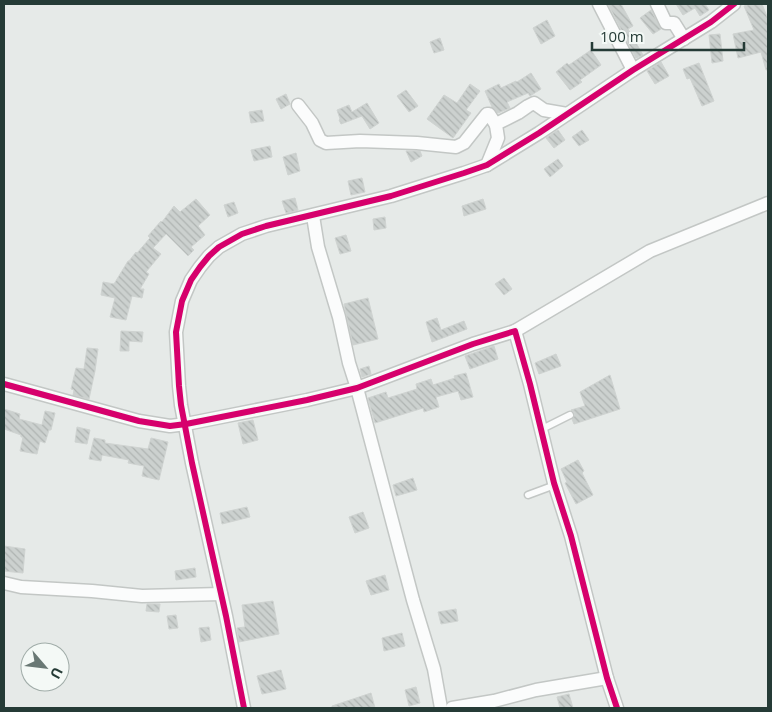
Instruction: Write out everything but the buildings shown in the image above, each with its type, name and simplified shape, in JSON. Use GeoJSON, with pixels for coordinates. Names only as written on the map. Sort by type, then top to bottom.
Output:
{"type":"FeatureCollection","features":[{"type":"Feature","properties":{"kind":"street"},"geometry":{"type":"LineString","coordinates":[[599,4],[633,70]]}},
{"type":"Feature","properties":{"kind":"street"},"geometry":{"type":"LineString","coordinates":[[657,4],[666,24],[674,23],[684,39]]}},
{"type":"Feature","properties":{"kind":"street"},"geometry":{"type":"LineString","coordinates":[[244,708],[181,406],[176,361],[176,332],[182,301],[191,280],[209,256],[219,247],[242,234],[266,226],[391,196],[487,165],[633,70],[711,22],[734,4]]}},
{"type":"Feature","properties":{"kind":"street"},"geometry":{"type":"LineString","coordinates":[[496,124],[534,103],[547,111],[567,114]]}},
{"type":"Feature","properties":{"kind":"street"},"geometry":{"type":"LineString","coordinates":[[298,105],[312,123],[320,140],[326,143],[360,141],[417,143],[456,147],[464,144],[487,114],[489,114],[496,124],[498,138],[487,165]]}},
{"type":"Feature","properties":{"kind":"street"},"geometry":{"type":"LineString","coordinates":[[4,384],[139,421],[170,426],[307,400],[357,388],[473,344],[515,331],[650,251],[768,203]]}},
{"type":"Feature","properties":{"kind":"street"},"geometry":{"type":"LineString","coordinates":[[313,216],[318,246],[339,317],[349,363],[413,600],[434,669],[441,708]]}},
{"type":"Feature","properties":{"kind":"street"},"geometry":{"type":"LineString","coordinates":[[515,331],[555,485],[571,536],[606,678],[617,708]]}},
{"type":"Feature","properties":{"kind":"street"},"geometry":{"type":"LineString","coordinates":[[4,582],[21,587],[142,596],[221,594]]}},
{"type":"Feature","properties":{"kind":"street"},"geometry":{"type":"LineString","coordinates":[[452,708],[494,701],[536,690],[606,678]]}},
{"type":"Feature","properties":{"kind":"lane"},"geometry":{"type":"LineString","coordinates":[[542,429],[570,415]]}},
{"type":"Feature","properties":{"kind":"lane"},"geometry":{"type":"LineString","coordinates":[[528,495],[555,485]]}},
{"type":"Feature","properties":{"kind":"cycle path"},"geometry":{"type":"LineString","coordinates":[[244,708],[192,463],[179,386],[176,332],[182,301],[191,280],[200,267],[219,247],[242,234],[266,226],[391,196],[487,165],[539,133],[633,70],[711,22],[734,4]]}},
{"type":"Feature","properties":{"kind":"cycle path"},"geometry":{"type":"LineString","coordinates":[[4,384],[139,421],[170,426],[307,400],[357,388],[473,344],[515,331],[554,483],[571,536],[607,678],[617,708]]}}]}
